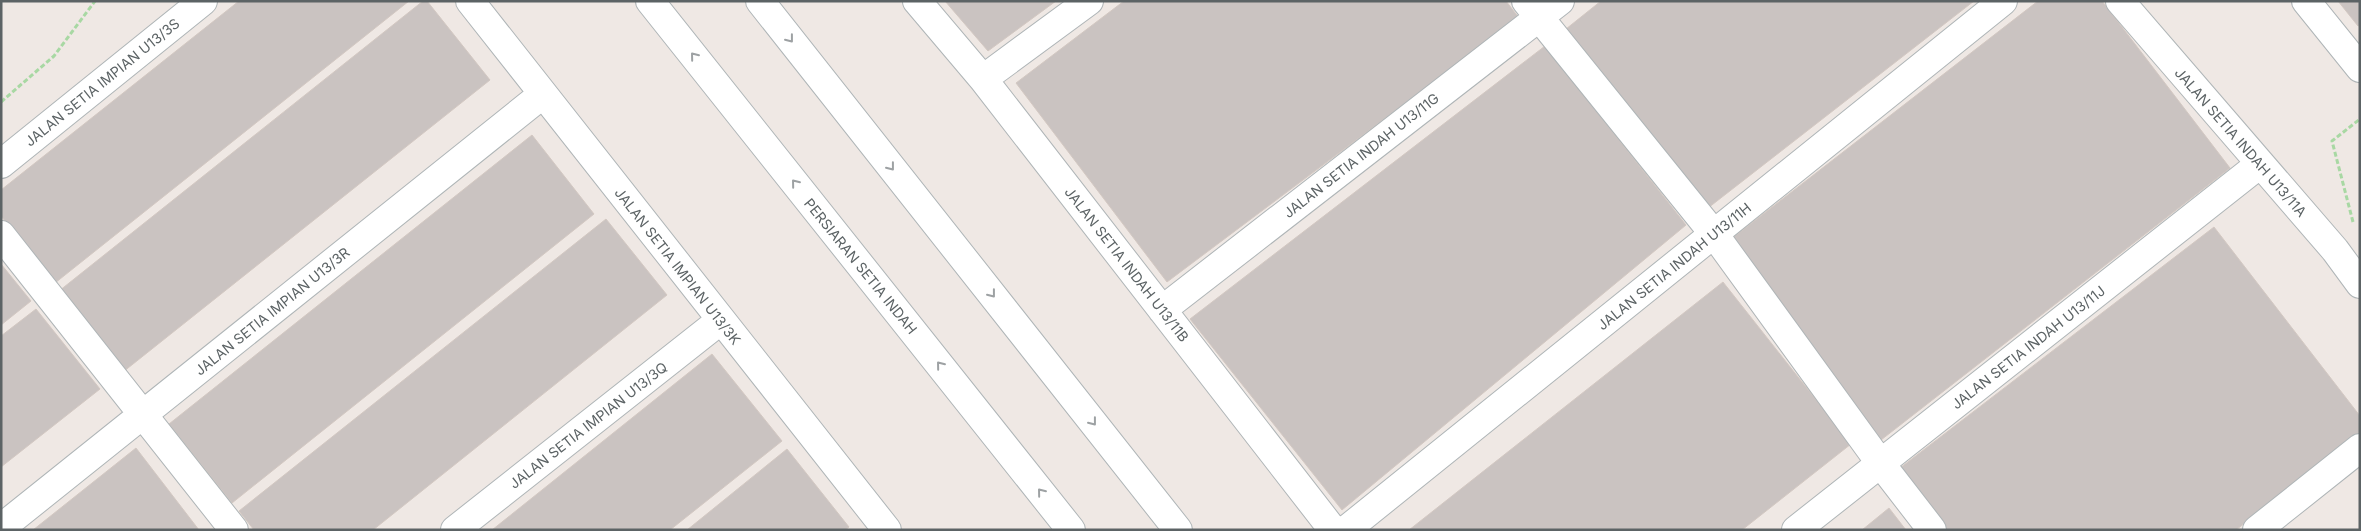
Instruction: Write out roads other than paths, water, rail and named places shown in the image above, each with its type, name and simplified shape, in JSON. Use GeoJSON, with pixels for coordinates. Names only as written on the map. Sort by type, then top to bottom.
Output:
{"type":"FeatureCollection","features":[{"type":"Feature","properties":{"kind":"street","name":"JALAN SETIA IMPIAN U13/3S"},"geometry":{"type":"LineString","coordinates":[[1,164],[203,1]]}},
{"type":"Feature","properties":{"kind":"street","name":"JALAN SETIA IMPIAN U13/3K"},"geometry":{"type":"LineString","coordinates":[[470,1],[887,530]]}},
{"type":"Feature","properties":{"kind":"street","name":"PERSIARAN SETIA INDAH"},"geometry":{"type":"LineString","coordinates":[[650,1],[1072,530]]}},
{"type":"Feature","properties":{"kind":"street"},"geometry":{"type":"LineString","coordinates":[[760,1],[1178,530]]}},
{"type":"Feature","properties":{"kind":"street","name":"JALAN SETIA INDAH U13/11B"},"geometry":{"type":"LineString","coordinates":[[917,1],[983,80],[1333,530]]}},
{"type":"Feature","properties":{"kind":"street"},"geometry":{"type":"LineString","coordinates":[[983,80],[1089,1]]}},
{"type":"Feature","properties":{"kind":"street","name":"JALAN SETIA INDAH U13/11H"},"geometry":{"type":"LineString","coordinates":[[1346,530],[2003,1]]}},
{"type":"Feature","properties":{"kind":"street","name":"JALAN SETIA INDAH U13/11A"},"geometry":{"type":"LineString","coordinates":[[2120,1],[2335,250],[2360,284]]}},
{"type":"Feature","properties":{"kind":"street"},"geometry":{"type":"LineString","coordinates":[[2306,1],[2360,68]]}},
{"type":"Feature","properties":{"kind":"street"},"geometry":{"type":"LineString","coordinates":[[1541,7],[1714,234],[1881,464],[1932,530]]}},
{"type":"Feature","properties":{"kind":"street","name":"JALAN SETIA INDAH U13/11G"},"geometry":{"type":"LineString","coordinates":[[1162,310],[1541,7]]}},
{"type":"Feature","properties":{"kind":"street","name":"JALAN SETIA IMPIAN U13/3R"},"geometry":{"type":"LineString","coordinates":[[1,528],[543,94]]}},
{"type":"Feature","properties":{"kind":"street","name":"JALAN SETIA INDAH U13/11J"},"geometry":{"type":"LineString","coordinates":[[1796,530],[2260,164]]}},
{"type":"Feature","properties":{"kind":"street"},"geometry":{"type":"LineString","coordinates":[[1,235],[234,530]]}},
{"type":"Feature","properties":{"kind":"street","name":"JALAN SETIA IMPIAN U13/3Q"},"geometry":{"type":"LineString","coordinates":[[455,530],[721,320]]}},
{"type":"Feature","properties":{"kind":"street"},"geometry":{"type":"LineString","coordinates":[[2257,530],[2360,448]]}}]}
